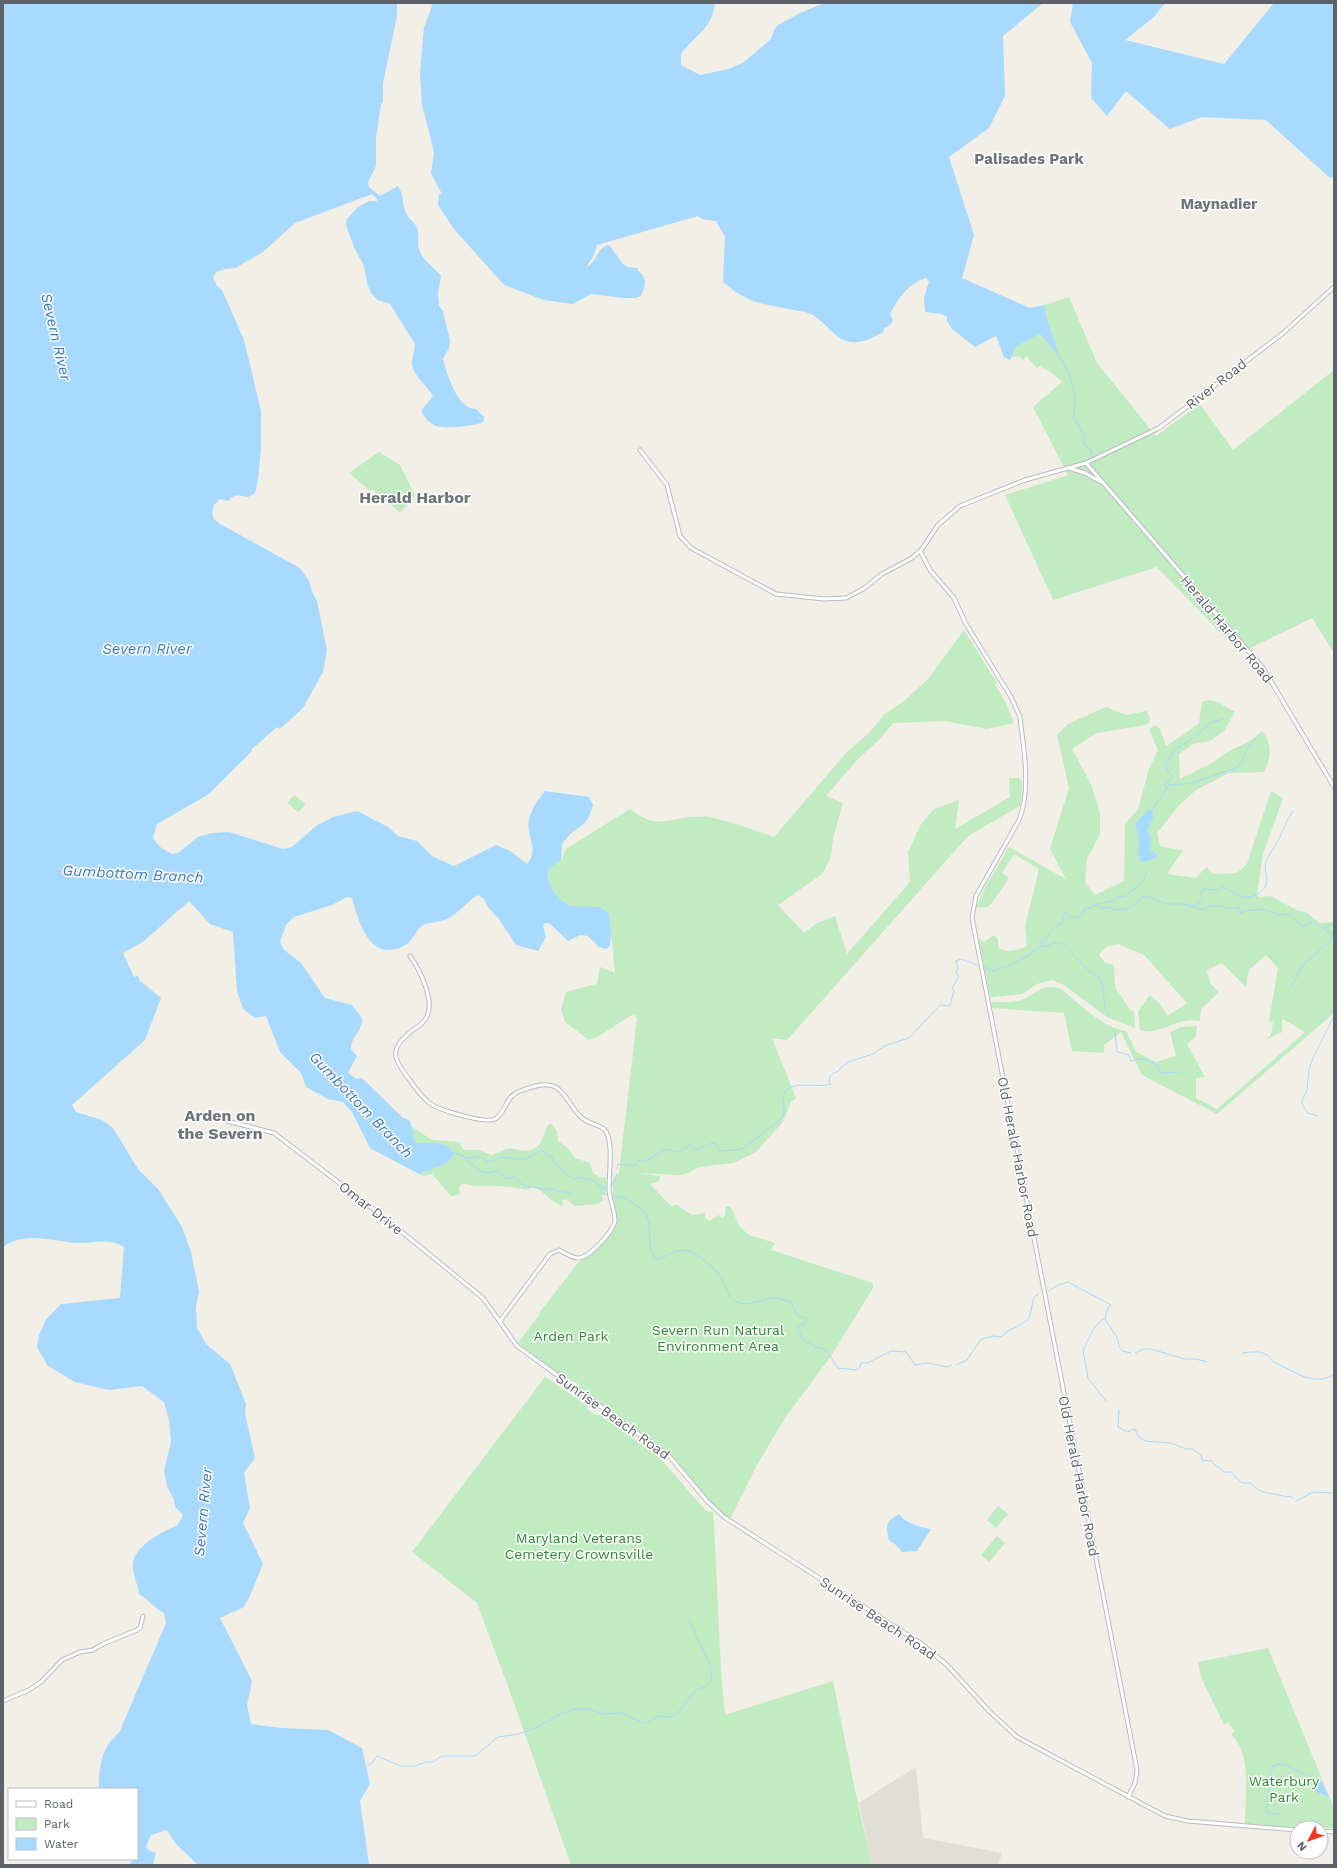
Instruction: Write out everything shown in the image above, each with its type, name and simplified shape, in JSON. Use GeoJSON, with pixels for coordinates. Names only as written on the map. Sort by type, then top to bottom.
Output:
{"type":"FeatureCollection","features":[{"type":"Feature","properties":{"kind":"street","name":"River Road"},"geometry":{"type":"LineString","coordinates":[[1086,463],[1148,434],[1164,424],[1292,326],[1334,287]]}},
{"type":"Feature","properties":{"kind":"street"},"geometry":{"type":"LineString","coordinates":[[640,450],[667,485],[680,536],[686,544],[694,550],[776,594],[824,599],[846,598],[855,594],[882,574],[912,558],[920,551],[938,526],[960,506],[1019,482],[1086,463]]}},
{"type":"Feature","properties":{"kind":"street","name":"Herald Harbor Road"},"geometry":{"type":"LineString","coordinates":[[1086,463],[1263,668],[1334,787]]}},
{"type":"Feature","properties":{"kind":"street","name":"Herald Harbor Road"},"geometry":{"type":"LineString","coordinates":[[1067,468],[1085,473],[1103,484]]}},
{"type":"Feature","properties":{"kind":"street","name":"Old Herald Harbor Road"},"geometry":{"type":"LineString","coordinates":[[920,551],[930,570],[954,598],[966,624],[1011,698],[1020,717],[1026,794],[1024,808],[1019,820],[976,896],[972,918],[1137,1770],[1135,1783],[1128,1797]]}},
{"type":"Feature","properties":{"kind":"street"},"geometry":{"type":"LineString","coordinates":[[410,956],[421,972],[427,992],[429,1011],[425,1020],[399,1043],[396,1048],[395,1056],[403,1071],[424,1098],[440,1108],[480,1119],[492,1120],[500,1115],[509,1099],[514,1094],[538,1085],[550,1084],[561,1090],[582,1118],[603,1128],[608,1134],[610,1146],[610,1196],[614,1216],[614,1225],[601,1242],[583,1257],[576,1257],[556,1250],[552,1252],[500,1320]]}},
{"type":"Feature","properties":{"kind":"street","name":"Omar Drive"},"geometry":{"type":"LineString","coordinates":[[227,1121],[270,1131],[311,1160],[483,1298],[500,1320]]}},
{"type":"Feature","properties":{"kind":"street","name":"Sunrise Beach Road"},"geometry":{"type":"LineString","coordinates":[[500,1320],[517,1346],[669,1456],[724,1517],[922,1644],[948,1666],[993,1716],[1017,1737],[1128,1797],[1161,1814],[1177,1820],[1289,1829]]}},
{"type":"Feature","properties":{"kind":"street"},"geometry":{"type":"LineString","coordinates":[[3,1700],[35,1686],[62,1660],[80,1652],[93,1650],[137,1630],[140,1628],[143,1616]]}},
{"type":"Feature","properties":{"kind":"shaded area"},"geometry":{"type":"Polygon","coordinates":[[[916,1767],[923,1838],[1002,1853],[998,1865],[872,1865],[859,1803],[916,1767]]]}},
{"type":"Feature","properties":{"kind":"green space"},"geometry":{"type":"Polygon","coordinates":[[[1069,297],[1097,363],[1156,436],[1200,404],[1233,450],[1334,370],[1334,653],[1312,618],[1240,653],[1157,567],[1053,600],[1005,495],[1068,475],[1033,407],[1062,382],[1052,373],[1039,366],[1037,368],[1026,356],[1023,360],[1019,356],[1012,357],[1017,346],[1040,334],[1058,354],[1046,316],[1045,305],[1069,297]]]}},
{"type":"Feature","properties":{"kind":"green space"},"geometry":{"type":"Polygon","coordinates":[[[379,452],[400,465],[415,495],[400,513],[372,489],[370,491],[349,473],[379,452]]]}},
{"type":"Feature","properties":{"kind":"green space"},"geometry":{"type":"Polygon","coordinates":[[[964,630],[997,683],[995,685],[1006,703],[1014,723],[987,729],[945,721],[893,723],[879,740],[857,760],[826,796],[843,803],[833,838],[831,857],[822,874],[778,905],[804,933],[817,923],[835,916],[847,954],[910,882],[908,852],[921,824],[934,809],[959,800],[955,829],[1010,797],[1009,778],[1019,778],[1022,781],[1021,805],[968,836],[787,1040],[772,1038],[796,1098],[791,1102],[782,1123],[756,1152],[733,1163],[699,1167],[681,1175],[639,1173],[660,1176],[659,1181],[650,1184],[671,1206],[677,1205],[692,1215],[705,1213],[705,1218],[709,1221],[719,1215],[722,1218],[725,1216],[726,1207],[730,1206],[740,1227],[749,1235],[775,1243],[771,1250],[873,1283],[873,1288],[831,1356],[785,1418],[757,1465],[730,1519],[716,1508],[670,1454],[578,1388],[580,1385],[565,1377],[564,1378],[518,1343],[578,1263],[602,1244],[612,1232],[617,1221],[613,1196],[613,1179],[619,1173],[637,1018],[634,1015],[630,1016],[599,1036],[589,1040],[565,1022],[561,1010],[566,992],[597,984],[600,967],[615,973],[609,914],[584,907],[571,906],[559,899],[552,889],[547,875],[551,867],[561,860],[566,849],[630,809],[647,819],[654,821],[661,822],[683,818],[707,817],[734,823],[774,837],[847,752],[869,733],[884,715],[905,700],[928,679],[964,630]]]}},
{"type":"Feature","properties":{"kind":"green space"},"geometry":{"type":"Polygon","coordinates":[[[1209,700],[1218,702],[1235,712],[1224,731],[1210,741],[1193,744],[1179,754],[1180,779],[1214,762],[1229,751],[1250,741],[1262,731],[1266,736],[1269,746],[1270,752],[1268,762],[1264,772],[1229,773],[1196,790],[1179,805],[1157,833],[1160,846],[1185,851],[1182,852],[1167,874],[1195,878],[1207,867],[1213,874],[1237,873],[1247,864],[1271,791],[1283,798],[1263,854],[1257,893],[1259,897],[1270,896],[1297,910],[1307,913],[1320,923],[1334,922],[1332,929],[1334,932],[1334,1013],[1217,1114],[1142,1075],[1121,1032],[1104,1045],[1104,1053],[1072,1051],[1064,1013],[992,1008],[991,1004],[993,1002],[1018,1001],[1027,998],[1044,988],[1055,987],[1061,989],[1100,1020],[1117,1029],[1126,1031],[1136,1052],[1156,1062],[1176,1056],[1170,1032],[1181,1027],[1197,1026],[1196,1036],[1187,1044],[1205,1077],[1196,1078],[1196,1098],[1217,1109],[1305,1032],[1283,1019],[1282,1032],[1265,1040],[1271,1035],[1273,1022],[1269,1021],[1278,968],[1266,955],[1249,970],[1246,987],[1222,963],[1206,970],[1211,984],[1219,992],[1201,1009],[1200,1021],[1192,1020],[1178,1022],[1157,1030],[1146,1031],[1140,1030],[1138,1011],[1150,995],[1161,1005],[1167,1016],[1187,1003],[1144,955],[1118,944],[1106,947],[1099,955],[1105,963],[1114,965],[1115,987],[1131,1011],[1134,1011],[1135,1028],[1107,1017],[1064,985],[1052,980],[1037,984],[1022,994],[990,996],[979,939],[984,942],[994,935],[998,939],[998,948],[1009,951],[1027,946],[1025,926],[1039,869],[1014,854],[1002,873],[1009,878],[991,904],[987,907],[976,907],[987,884],[1009,847],[1066,879],[1050,849],[1069,788],[1057,735],[1068,724],[1106,707],[1126,715],[1146,711],[1150,718],[1149,723],[1145,725],[1096,733],[1072,749],[1091,784],[1100,813],[1100,834],[1087,859],[1085,882],[1095,895],[1124,881],[1125,824],[1138,809],[1149,769],[1158,750],[1149,729],[1156,725],[1160,729],[1166,746],[1199,723],[1202,702],[1209,700]]]}},
{"type":"Feature","properties":{"kind":"green space"},"geometry":{"type":"Polygon","coordinates":[[[294,795],[306,804],[298,812],[287,803],[294,795]]]}},
{"type":"Feature","properties":{"kind":"green space"},"geometry":{"type":"Polygon","coordinates":[[[549,1124],[552,1124],[557,1131],[558,1141],[568,1148],[575,1158],[590,1163],[593,1173],[601,1178],[606,1177],[607,1191],[602,1196],[604,1200],[598,1204],[575,1206],[566,1199],[562,1201],[563,1206],[533,1187],[527,1190],[508,1187],[461,1184],[459,1187],[460,1194],[451,1196],[432,1174],[424,1176],[419,1174],[437,1167],[420,1143],[414,1143],[412,1127],[432,1140],[459,1142],[464,1150],[478,1150],[492,1155],[507,1149],[526,1151],[534,1149],[541,1142],[549,1124]]]}},
{"type":"Feature","properties":{"kind":"green space","name":"Maryland Veterans Cemetery Crownsville"},"geometry":{"type":"Polygon","coordinates":[[[545,1377],[586,1405],[588,1410],[596,1415],[600,1415],[659,1457],[706,1511],[713,1512],[725,1715],[833,1681],[872,1865],[571,1865],[477,1603],[412,1552],[545,1377]]]}},
{"type":"Feature","properties":{"kind":"green space"},"geometry":{"type":"Polygon","coordinates":[[[998,1506],[1008,1514],[996,1528],[987,1520],[998,1506]]]}},
{"type":"Feature","properties":{"kind":"green space"},"geometry":{"type":"Polygon","coordinates":[[[997,1536],[1005,1543],[989,1562],[981,1555],[997,1536]]]}},
{"type":"Feature","properties":{"kind":"green space","name":"Waterbury Park"},"geometry":{"type":"Polygon","coordinates":[[[1268,1648],[1334,1808],[1334,1828],[1329,1828],[1329,1820],[1289,1820],[1289,1829],[1266,1826],[1263,1824],[1245,1824],[1246,1775],[1243,1756],[1239,1745],[1231,1734],[1235,1732],[1228,1722],[1224,1725],[1201,1677],[1198,1662],[1268,1648]]]}},
{"type":"Feature","properties":{"kind":"water","name":"Severn River"},"geometry":{"type":"Polygon","coordinates":[[[3,3],[397,3],[397,16],[383,83],[383,102],[381,104],[376,137],[376,166],[368,182],[369,187],[380,196],[398,186],[400,189],[406,213],[417,228],[419,249],[425,260],[441,276],[438,294],[439,306],[443,311],[450,341],[449,348],[443,359],[447,373],[458,397],[469,407],[476,409],[484,417],[484,421],[476,424],[439,427],[429,422],[421,411],[433,396],[413,368],[412,361],[415,344],[390,304],[378,300],[371,293],[367,283],[364,266],[354,247],[346,225],[347,219],[358,207],[369,201],[377,201],[372,194],[295,223],[263,252],[235,268],[216,272],[213,278],[217,286],[222,290],[244,340],[261,411],[261,447],[258,480],[255,493],[248,497],[235,496],[230,498],[228,501],[220,499],[214,505],[212,513],[214,519],[220,524],[300,568],[309,581],[312,592],[317,601],[327,650],[323,672],[303,708],[281,728],[279,729],[277,727],[251,750],[252,751],[209,794],[157,824],[153,838],[160,847],[172,854],[178,853],[198,837],[212,833],[229,832],[283,849],[292,847],[316,826],[333,817],[357,811],[388,827],[398,836],[417,841],[432,856],[454,866],[496,845],[510,851],[527,864],[533,852],[528,825],[530,815],[545,791],[589,797],[593,805],[589,817],[584,824],[570,834],[562,844],[561,860],[551,867],[547,875],[552,889],[559,899],[571,906],[599,907],[609,914],[611,930],[610,946],[606,949],[599,947],[588,936],[580,935],[568,941],[549,923],[545,923],[543,926],[546,937],[538,951],[516,945],[499,919],[487,906],[484,899],[478,895],[449,918],[423,925],[407,944],[395,949],[384,950],[376,946],[369,939],[358,919],[352,898],[347,897],[332,905],[294,917],[286,925],[280,942],[284,950],[301,963],[325,998],[352,1005],[362,1018],[361,1026],[351,1045],[351,1049],[357,1056],[348,1073],[357,1079],[362,1078],[402,1117],[410,1121],[414,1143],[442,1144],[451,1150],[454,1155],[445,1164],[419,1174],[370,1148],[352,1112],[343,1102],[328,1099],[306,1087],[301,1073],[280,1052],[266,1016],[255,1018],[243,1009],[237,991],[233,932],[210,924],[189,901],[144,941],[123,953],[134,977],[138,976],[140,981],[161,998],[145,1040],[72,1105],[76,1112],[102,1120],[113,1128],[138,1169],[158,1189],[182,1227],[191,1252],[199,1291],[196,1308],[197,1328],[206,1344],[230,1364],[246,1404],[245,1414],[255,1458],[244,1473],[250,1508],[243,1523],[263,1564],[244,1607],[220,1618],[252,1681],[247,1705],[251,1724],[282,1728],[328,1730],[362,1748],[370,1784],[360,1801],[369,1865],[198,1865],[176,1844],[167,1830],[151,1835],[146,1847],[148,1850],[156,1853],[153,1865],[130,1865],[132,1860],[138,1860],[138,1788],[99,1788],[100,1773],[102,1758],[105,1751],[108,1745],[119,1733],[166,1623],[164,1613],[139,1594],[133,1569],[133,1561],[148,1541],[178,1525],[183,1515],[175,1507],[174,1500],[167,1486],[164,1470],[171,1442],[169,1420],[164,1402],[142,1386],[109,1390],[75,1382],[48,1366],[37,1347],[39,1335],[46,1319],[61,1304],[120,1298],[124,1247],[107,1242],[79,1243],[31,1238],[21,1239],[3,1247],[3,3]]]}},
{"type":"Feature","properties":{"kind":"water"},"geometry":{"type":"Polygon","coordinates":[[[433,3],[715,3],[707,26],[681,54],[681,65],[700,75],[729,69],[744,62],[771,39],[774,30],[778,25],[800,13],[825,3],[1043,3],[1003,36],[1005,96],[989,128],[949,157],[974,235],[962,278],[1030,308],[1045,305],[1046,316],[1059,356],[1040,334],[1017,346],[1010,360],[1004,357],[996,336],[975,347],[952,329],[947,321],[947,317],[942,314],[925,312],[924,297],[929,282],[926,278],[914,284],[900,297],[890,314],[893,320],[890,325],[884,328],[883,332],[870,339],[856,342],[846,341],[838,337],[811,314],[754,301],[740,294],[723,282],[725,237],[716,221],[702,219],[698,216],[597,245],[593,257],[586,267],[592,263],[605,246],[609,245],[623,264],[628,267],[637,268],[643,276],[645,282],[641,296],[635,298],[622,298],[591,294],[573,304],[544,300],[504,285],[454,229],[438,205],[439,195],[442,194],[431,173],[434,152],[422,105],[420,73],[424,28],[433,3]]]}},
{"type":"Feature","properties":{"kind":"water"},"geometry":{"type":"Polygon","coordinates":[[[1073,3],[1165,3],[1154,17],[1125,40],[1224,64],[1274,3],[1334,3],[1334,177],[1330,178],[1266,120],[1202,117],[1170,129],[1126,91],[1107,116],[1091,98],[1092,63],[1070,22],[1073,3]]]}},
{"type":"Feature","properties":{"kind":"water"},"geometry":{"type":"Polygon","coordinates":[[[1149,809],[1154,814],[1148,830],[1151,840],[1150,851],[1154,852],[1158,856],[1148,861],[1140,861],[1138,853],[1139,837],[1135,824],[1149,809]]]}},
{"type":"Feature","properties":{"kind":"water"},"geometry":{"type":"Polygon","coordinates":[[[899,1514],[914,1524],[931,1529],[917,1551],[902,1552],[889,1540],[887,1531],[888,1524],[891,1519],[899,1514]]]}},
{"type":"Feature","properties":{"kind":"water"},"geometry":{"type":"Polygon","coordinates":[[[1313,1779],[1322,1782],[1329,1797],[1316,1792],[1313,1779]]]}},
{"type":"Feature","properties":{"kind":"waterway"},"geometry":{"type":"LineString","coordinates":[[1059,356],[1070,377],[1074,392],[1075,408],[1073,416],[1084,435],[1084,445],[1091,450],[1092,457]]}},
{"type":"Feature","properties":{"kind":"waterway"},"geometry":{"type":"LineString","coordinates":[[1167,788],[1165,785],[1172,777],[1167,769],[1167,763],[1174,750],[1194,738],[1210,723],[1223,719]]}},
{"type":"Feature","properties":{"kind":"waterway"},"geometry":{"type":"LineString","coordinates":[[1151,812],[1169,785],[1192,783],[1238,767],[1243,761],[1246,750],[1257,737]]}},
{"type":"Feature","properties":{"kind":"waterway"},"geometry":{"type":"LineString","coordinates":[[1192,907],[1202,900],[1201,893],[1203,889],[1219,890],[1223,887],[1243,897],[1251,897],[1259,893],[1265,887],[1267,882],[1265,866],[1267,859],[1293,811]]}},
{"type":"Feature","properties":{"kind":"waterway"},"geometry":{"type":"LineString","coordinates":[[1097,904],[1113,901],[1115,898],[1120,896],[1124,897],[1142,882],[1147,870]]}},
{"type":"Feature","properties":{"kind":"waterway"},"geometry":{"type":"LineString","coordinates":[[983,966],[993,971],[1013,964],[1031,954],[1042,945],[1042,940],[1045,939],[1055,927],[1062,923],[1064,914],[1067,913],[1074,918],[1082,915],[1084,909],[1096,905],[1100,908],[1108,907],[1116,910],[1129,908],[1143,897],[1150,897],[1166,904],[1184,904],[1204,910],[1212,906],[1230,908],[1239,907],[1241,914],[1245,911],[1262,909],[1277,914],[1290,915],[1302,926],[1312,922],[1331,933],[1332,940],[1334,942]]}},
{"type":"Feature","properties":{"kind":"waterway"},"geometry":{"type":"LineString","coordinates":[[1324,928],[1334,923]]}},
{"type":"Feature","properties":{"kind":"waterway"},"geometry":{"type":"LineString","coordinates":[[1290,989],[1303,965],[1331,940]]}},
{"type":"Feature","properties":{"kind":"waterway"},"geometry":{"type":"LineString","coordinates":[[1042,946],[1044,947],[1055,942],[1063,944],[1089,971],[1099,977],[1102,982],[1105,1006],[1109,1015]]}},
{"type":"Feature","properties":{"kind":"waterway"},"geometry":{"type":"LineString","coordinates":[[617,1168],[618,1164],[634,1166],[638,1160],[644,1162],[666,1149],[679,1152],[690,1145],[697,1150],[712,1143],[716,1144],[720,1151],[741,1149],[764,1133],[783,1116],[783,1098],[784,1094],[789,1088],[798,1085],[831,1084],[829,1081],[831,1075],[839,1071],[841,1067],[848,1062],[873,1054],[884,1046],[909,1038],[940,1005],[950,1006],[954,990],[952,988],[959,976],[956,974],[958,968],[956,961],[961,959],[977,965]]}},
{"type":"Feature","properties":{"kind":"waterway"},"geometry":{"type":"LineString","coordinates":[[1318,1116],[1308,1113],[1303,1106],[1302,1101],[1307,1090],[1309,1069],[1313,1058],[1334,1016]]}},
{"type":"Feature","properties":{"kind":"waterway"},"geometry":{"type":"LineString","coordinates":[[1115,1031],[1117,1052],[1129,1055],[1131,1061],[1139,1059],[1148,1061],[1158,1066],[1159,1071],[1162,1073],[1180,1072]]}},
{"type":"Feature","properties":{"kind":"waterway","name":"Gumbottom Branch"},"geometry":{"type":"LineString","coordinates":[[453,1152],[467,1158],[480,1157],[489,1162],[502,1157],[525,1159],[542,1150],[549,1157],[552,1157],[557,1165],[569,1176],[574,1179],[578,1177],[595,1181],[603,1193],[607,1195]]}},
{"type":"Feature","properties":{"kind":"waterway"},"geometry":{"type":"LineString","coordinates":[[467,1158],[470,1164],[474,1165],[479,1171],[487,1173],[497,1171],[507,1179],[515,1177],[520,1183],[526,1186],[552,1189],[572,1195]]}},
{"type":"Feature","properties":{"kind":"waterway"},"geometry":{"type":"LineString","coordinates":[[612,1185],[617,1174]]}},
{"type":"Feature","properties":{"kind":"waterway","name":"Gumbottom Branch"},"geometry":{"type":"LineString","coordinates":[[600,1186],[605,1188]]}},
{"type":"Feature","properties":{"kind":"waterway","name":"Gumbottom Branch"},"geometry":{"type":"LineString","coordinates":[[612,1196],[625,1198],[645,1211],[649,1222],[650,1250],[656,1259],[663,1258],[674,1252],[683,1250],[692,1252],[715,1270],[721,1277],[728,1293],[736,1302],[749,1304],[774,1298],[790,1301],[797,1315],[807,1319],[804,1324],[798,1326],[798,1330],[803,1339],[815,1347],[822,1348],[827,1351],[838,1368],[857,1370],[861,1363],[867,1363],[891,1351],[906,1352],[915,1365],[928,1363],[947,1367],[952,1365]]}},
{"type":"Feature","properties":{"kind":"waterway","name":"Gumbottom Branch"},"geometry":{"type":"LineString","coordinates":[[1049,1291],[1058,1285],[1068,1282],[1111,1305],[1107,1310],[1105,1319],[1118,1339],[1119,1347],[1123,1351],[1131,1353]]}},
{"type":"Feature","properties":{"kind":"waterway","name":"Gumbottom Branch"},"geometry":{"type":"LineString","coordinates":[[956,1365],[967,1360],[981,1339],[994,1336],[1001,1337],[1009,1330],[1017,1327],[1029,1319],[1034,1297],[1039,1294]]}},
{"type":"Feature","properties":{"kind":"waterway","name":"Gumbottom Branch"},"geometry":{"type":"LineString","coordinates":[[1104,1319],[1102,1319],[1093,1330],[1083,1350],[1088,1378],[1106,1401]]}},
{"type":"Feature","properties":{"kind":"waterway","name":"Gumbottom Branch"},"geometry":{"type":"LineString","coordinates":[[1135,1353],[1143,1349],[1151,1349],[1184,1359],[1196,1359],[1207,1362]]}},
{"type":"Feature","properties":{"kind":"waterway","name":"Gumbottom Branch"},"geometry":{"type":"LineString","coordinates":[[1242,1353],[1263,1353],[1273,1362],[1295,1373],[1310,1378],[1318,1379],[1334,1375]]}},
{"type":"Feature","properties":{"kind":"waterway","name":"Gumbottom Branch"},"geometry":{"type":"LineString","coordinates":[[1119,1410],[1118,1427],[1127,1432],[1135,1429],[1139,1437],[1145,1441],[1171,1443],[1186,1449],[1192,1449],[1201,1455],[1202,1460],[1211,1461],[1224,1472],[1231,1472],[1242,1483],[1251,1483],[1258,1490],[1293,1498]]}},
{"type":"Feature","properties":{"kind":"waterway","name":"Gumbottom Branch"},"geometry":{"type":"LineString","coordinates":[[1296,1501],[1313,1492],[1334,1493]]}},
{"type":"Feature","properties":{"kind":"waterway"},"geometry":{"type":"LineString","coordinates":[[647,1723],[659,1716],[670,1717],[677,1714],[693,1693],[698,1689],[705,1687],[711,1680],[712,1669],[689,1620]]}},
{"type":"Feature","properties":{"kind":"waterway"},"geometry":{"type":"LineString","coordinates":[[366,1767],[373,1762],[377,1756],[401,1766],[415,1766],[426,1762],[433,1762],[442,1756],[475,1756],[498,1737],[518,1734],[535,1728],[561,1714],[575,1709],[588,1709],[604,1714],[620,1713],[644,1723]]}},
{"type":"Feature","properties":{"kind":"waterway"},"geometry":{"type":"LineString","coordinates":[[1280,1814],[1268,1813],[1266,1808],[1272,1767],[1281,1764],[1286,1765],[1306,1774]]}},
{"type":"Feature","properties":{"kind":"waterway"},"geometry":{"type":"LineString","coordinates":[[1309,1774],[1313,1779]]}},
{"type":"Feature","properties":{"kind":"district","name":"Palisades Park"},"geometry":{"type":"Point","coordinates":[1029,159]}},
{"type":"Feature","properties":{"kind":"district","name":"Maynadier"},"geometry":{"type":"Point","coordinates":[1219,204]}},
{"type":"Feature","properties":{"kind":"district","name":"Herald Harbor"},"geometry":{"type":"Point","coordinates":[415,497]}},
{"type":"Feature","properties":{"kind":"district","name":"Arden on the Severn"},"geometry":{"type":"Point","coordinates":[220,1124]}},
{"type":"Feature","properties":{"kind":"park label","name":"Arden Park"},"geometry":{"type":"Point","coordinates":[571,1336]}},
{"type":"Feature","properties":{"kind":"park label","name":"Severn Run Natural Environment Area"},"geometry":{"type":"Point","coordinates":[718,1338]}}]}
